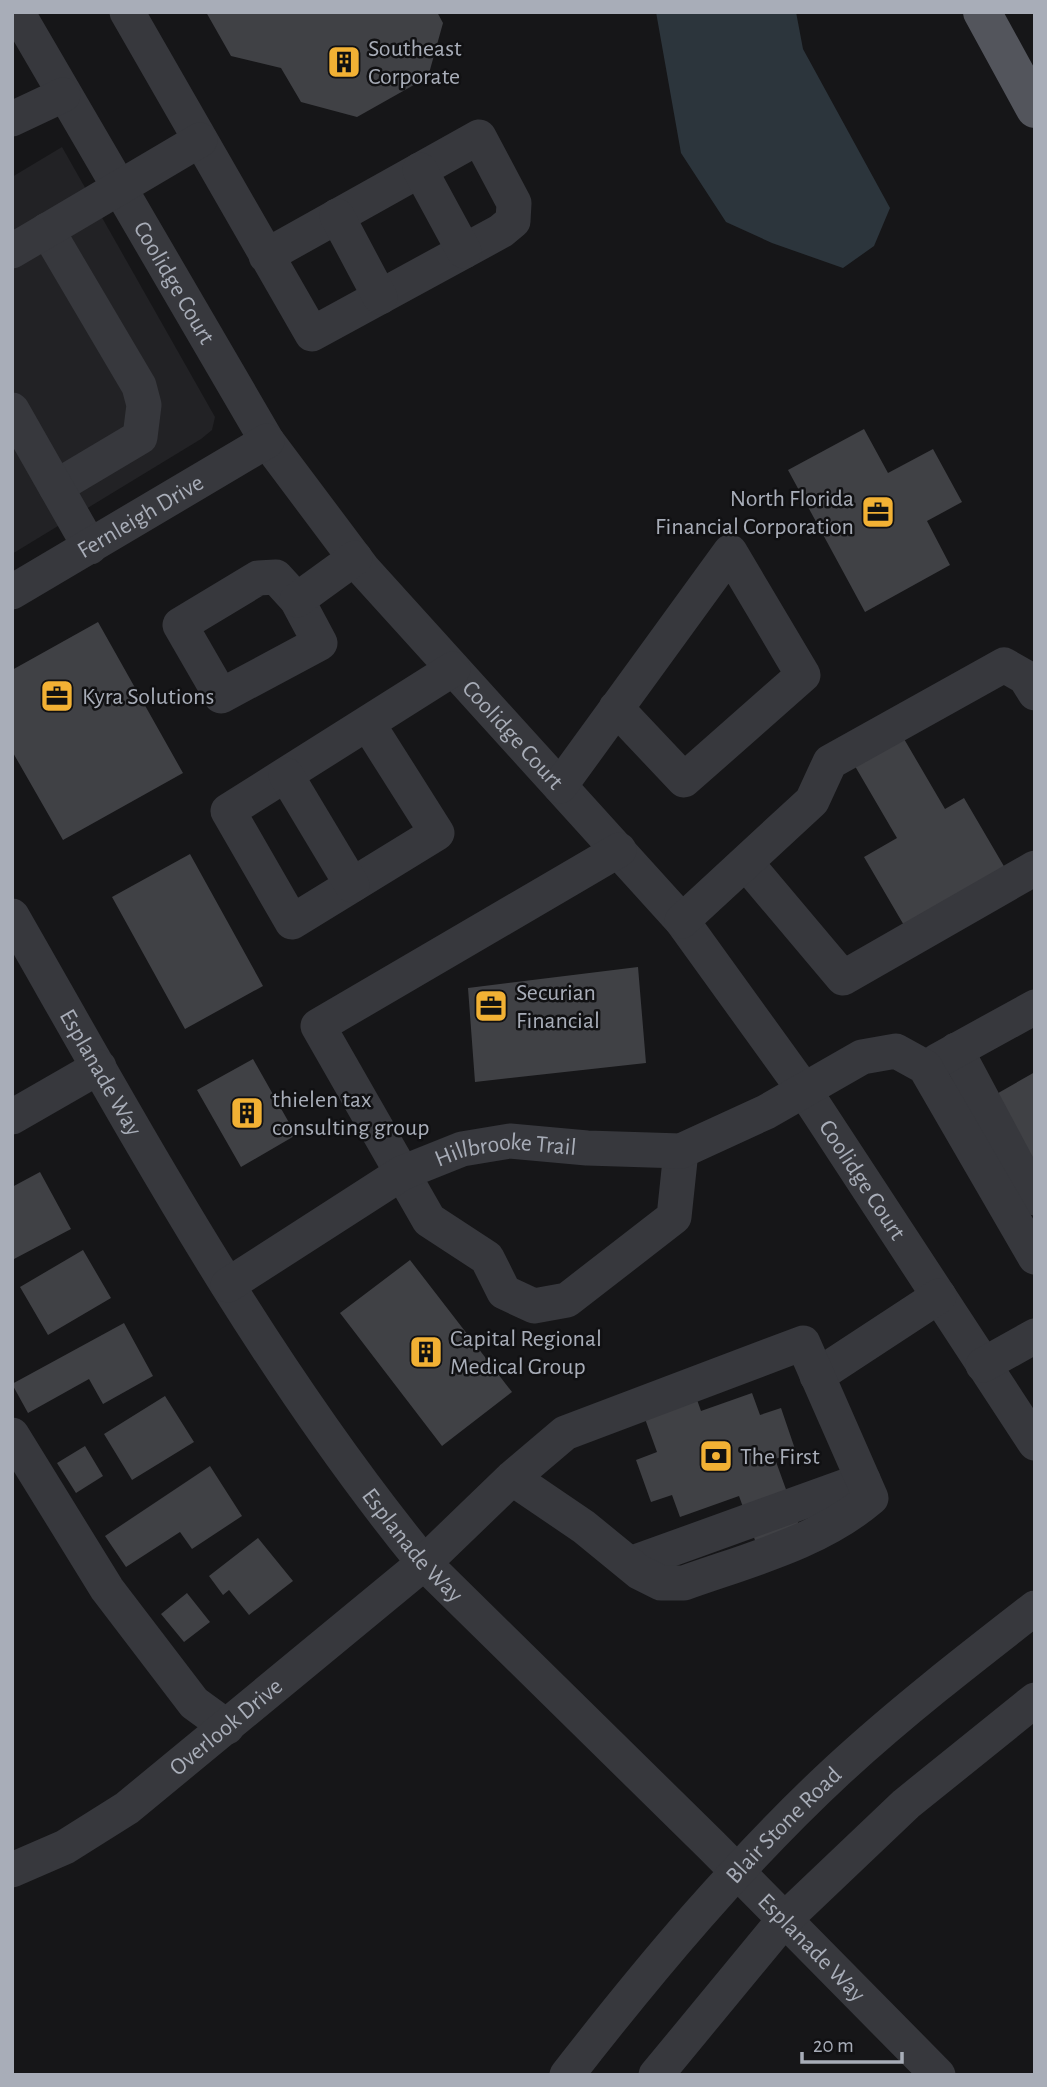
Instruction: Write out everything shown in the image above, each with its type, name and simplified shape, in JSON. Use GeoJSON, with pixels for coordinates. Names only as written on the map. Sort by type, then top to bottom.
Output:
{"type":"FeatureCollection","features":[{"type":"Feature","properties":{"kind":"main road"},"geometry":{"type":"LineString","coordinates":[[982,12],[1035,109]]}},
{"type":"Feature","properties":{"kind":"street","name":"Coolidge Court"},"geometry":{"type":"LineString","coordinates":[[17,12],[267,441],[355,558],[682,921],[804,1090],[1035,1443]]}},
{"type":"Feature","properties":{"kind":"street"},"geometry":{"type":"LineString","coordinates":[[127,12],[265,256],[313,334],[513,221],[514,203],[504,179],[479,137],[265,256]]}},
{"type":"Feature","properties":{"kind":"street"},"geometry":{"type":"LineString","coordinates":[[12,119],[63,95]]}},
{"type":"Feature","properties":{"kind":"street"},"geometry":{"type":"LineString","coordinates":[[12,251],[200,140]]}},
{"type":"Feature","properties":{"kind":"street"},"geometry":{"type":"LineString","coordinates":[[420,170],[464,251]]}},
{"type":"Feature","properties":{"kind":"street"},"geometry":{"type":"LineString","coordinates":[[337,216],[380,297]]}},
{"type":"Feature","properties":{"kind":"street"},"geometry":{"type":"LineString","coordinates":[[47,230],[139,386],[144,405],[144,423],[140,437],[56,487]]}},
{"type":"Feature","properties":{"kind":"street"},"geometry":{"type":"LineString","coordinates":[[12,410],[90,547]]}},
{"type":"Feature","properties":{"kind":"street","name":"Fernleigh Drive"},"geometry":{"type":"LineString","coordinates":[[12,592],[267,441]]}},
{"type":"Feature","properties":{"kind":"street"},"geometry":{"type":"LineString","coordinates":[[560,786],[616,708],[730,552],[803,675],[684,780],[616,708]]}},
{"type":"Feature","properties":{"kind":"street"},"geometry":{"type":"LineString","coordinates":[[297,600],[355,558]]}},
{"type":"Feature","properties":{"kind":"street"},"geometry":{"type":"LineString","coordinates":[[682,921],[812,802],[830,762],[1003,665],[1025,677],[1035,693]]}},
{"type":"Feature","properties":{"kind":"street"},"geometry":{"type":"LineString","coordinates":[[368,724],[436,833],[292,922],[228,811],[453,669]]}},
{"type":"Feature","properties":{"kind":"street"},"geometry":{"type":"LineString","coordinates":[[286,775],[352,886]]}},
{"type":"Feature","properties":{"kind":"street"},"geometry":{"type":"LineString","coordinates":[[619,850],[318,1026],[429,1220],[487,1258],[504,1292],[534,1306],[567,1300],[674,1217],[681,1150]]}},
{"type":"Feature","properties":{"kind":"street"},"geometry":{"type":"LineString","coordinates":[[746,863],[843,978],[1035,868]]}},
{"type":"Feature","properties":{"kind":"street","name":"Esplanade Way"},"geometry":{"type":"LineString","coordinates":[[12,916],[228,1285],[327,1439],[424,1563],[737,1871],[783,1921],[938,2075]]}},
{"type":"Feature","properties":{"kind":"street"},"geometry":{"type":"LineString","coordinates":[[1034,1253],[925,1067],[1035,1007]]}},
{"type":"Feature","properties":{"kind":"street"},"geometry":{"type":"LineString","coordinates":[[956,1050],[1035,1198]]}},
{"type":"Feature","properties":{"kind":"street","name":"Hillbrooke Trail"},"geometry":{"type":"LineString","coordinates":[[228,1285],[402,1173],[462,1149],[510,1141],[587,1148],[681,1150],[766,1112],[862,1056],[896,1051],[925,1067]]}},
{"type":"Feature","properties":{"kind":"street"},"geometry":{"type":"LineString","coordinates":[[12,1117],[99,1068]]}},
{"type":"Feature","properties":{"kind":"street"},"geometry":{"type":"LineString","coordinates":[[512,1478],[661,1583],[684,1583],[815,1536],[845,1520],[867,1489],[817,1376],[939,1296]]}},
{"type":"Feature","properties":{"kind":"street"},"geometry":{"type":"LineString","coordinates":[[984,1365],[1035,1336]]}},
{"type":"Feature","properties":{"kind":"street","name":"Overlook Drive"},"geometry":{"type":"LineString","coordinates":[[12,1870],[65,1847],[127,1808],[424,1563],[512,1478],[565,1433],[803,1343],[817,1376]]}},
{"type":"Feature","properties":{"kind":"street"},"geometry":{"type":"LineString","coordinates":[[12,1435],[107,1589],[194,1703],[227,1727]]}},
{"type":"Feature","properties":{"kind":"street","name":"Blair Stone Road"},"geometry":{"type":"LineString","coordinates":[[567,2075],[646,1973],[737,1871],[838,1771],[934,1686],[1035,1608]]}},
{"type":"Feature","properties":{"kind":"street"},"geometry":{"type":"LineString","coordinates":[[656,2075],[783,1921],[906,1804],[1035,1700]]}},
{"type":"Feature","properties":{"kind":"shaded area"},"geometry":{"type":"Polygon","coordinates":[[[656,12],[796,12],[803,49],[890,208],[874,246],[843,268],[772,243],[726,222],[681,153],[656,12]]]}},
{"type":"Feature","properties":{"kind":"shaded area"},"geometry":{"type":"Polygon","coordinates":[[[62,147],[215,417],[212,430],[201,439],[12,554],[12,177],[62,147]]]}},
{"type":"Feature","properties":{"kind":"building","name":"Southeast Corporate"},"geometry":{"type":"Polygon","coordinates":[[[206,12],[437,12],[443,23],[428,77],[357,117],[301,102],[281,68],[231,56],[206,12]]]}},
{"type":"Feature","properties":{"kind":"building","name":"North Florida Financial Corporation"},"geometry":{"type":"Polygon","coordinates":[[[864,429],[888,473],[933,449],[962,502],[927,521],[950,565],[865,612],[788,470],[864,429]]]}},
{"type":"Feature","properties":{"kind":"building"},"geometry":{"type":"Polygon","coordinates":[[[98,622],[183,773],[63,840],[12,751],[12,670],[98,622]]]}},
{"type":"Feature","properties":{"kind":"building"},"geometry":{"type":"Polygon","coordinates":[[[900,732],[945,809],[964,798],[1005,868],[905,927],[864,857],[897,838],[852,761],[900,732]]]}},
{"type":"Feature","properties":{"kind":"building"},"geometry":{"type":"Polygon","coordinates":[[[190,854],[263,986],[185,1029],[112,897],[190,854]]]}},
{"type":"Feature","properties":{"kind":"building"},"geometry":{"type":"Polygon","coordinates":[[[638,967],[646,1063],[475,1082],[468,988],[638,967]]]}},
{"type":"Feature","properties":{"kind":"building","name":"thielen tax consulting group"},"geometry":{"type":"Polygon","coordinates":[[[253,1059],[296,1135],[241,1167],[197,1090],[253,1059]]]}},
{"type":"Feature","properties":{"kind":"building"},"geometry":{"type":"Polygon","coordinates":[[[1035,1072],[1035,1169],[993,1096],[1035,1072]]]}},
{"type":"Feature","properties":{"kind":"building"},"geometry":{"type":"Polygon","coordinates":[[[40,1172],[71,1229],[14,1259],[12,1187],[40,1172]]]}},
{"type":"Feature","properties":{"kind":"building"},"geometry":{"type":"Polygon","coordinates":[[[83,1250],[111,1298],[48,1335],[20,1287],[83,1250]]]}},
{"type":"Feature","properties":{"kind":"building","name":"Capital Regional Medical Group"},"geometry":{"type":"Polygon","coordinates":[[[410,1260],[512,1392],[442,1446],[340,1313],[410,1260]]]}},
{"type":"Feature","properties":{"kind":"building"},"geometry":{"type":"Polygon","coordinates":[[[124,1323],[153,1376],[103,1404],[89,1379],[28,1413],[12,1384],[124,1323]]]}},
{"type":"Feature","properties":{"kind":"building","name":"The First"},"geometry":{"type":"Polygon","coordinates":[[[752,1393],[760,1415],[781,1408],[796,1452],[775,1459],[800,1528],[756,1543],[739,1496],[680,1517],[672,1495],[651,1502],[636,1460],[657,1452],[644,1416],[696,1397],[701,1411],[752,1393]]]}},
{"type":"Feature","properties":{"kind":"building"},"geometry":{"type":"Polygon","coordinates":[[[165,1396],[194,1442],[132,1480],[104,1434],[165,1396]]]}},
{"type":"Feature","properties":{"kind":"building"},"geometry":{"type":"Polygon","coordinates":[[[85,1446],[103,1476],[76,1493],[57,1463],[85,1446]]]}},
{"type":"Feature","properties":{"kind":"building"},"geometry":{"type":"Polygon","coordinates":[[[210,1466],[242,1516],[192,1549],[180,1532],[126,1567],[105,1536],[210,1466]]]}},
{"type":"Feature","properties":{"kind":"building"},"geometry":{"type":"Polygon","coordinates":[[[258,1538],[293,1581],[249,1615],[229,1590],[223,1595],[209,1576],[258,1538]]]}},
{"type":"Feature","properties":{"kind":"building"},"geometry":{"type":"Polygon","coordinates":[[[187,1593],[210,1622],[184,1642],[161,1614],[187,1593]]]}},
{"type":"Feature","properties":{"kind":"place","name":"Southeast Corporate"},"geometry":{"type":"Point","coordinates":[344,62]}},
{"type":"Feature","properties":{"kind":"place","name":"North Florida Financial Corporation"},"geometry":{"type":"Point","coordinates":[878,512]}},
{"type":"Feature","properties":{"kind":"place","name":"Kyra Solutions"},"geometry":{"type":"Point","coordinates":[57,696]}},
{"type":"Feature","properties":{"kind":"place","name":"Securian Financial"},"geometry":{"type":"Point","coordinates":[491,1006]}},
{"type":"Feature","properties":{"kind":"place","name":"thielen tax consulting group"},"geometry":{"type":"Point","coordinates":[247,1113]}},
{"type":"Feature","properties":{"kind":"place","name":"Capital Regional Medical Group"},"geometry":{"type":"Point","coordinates":[426,1352]}},
{"type":"Feature","properties":{"kind":"place","name":"The First"},"geometry":{"type":"Point","coordinates":[716,1456]}}]}
